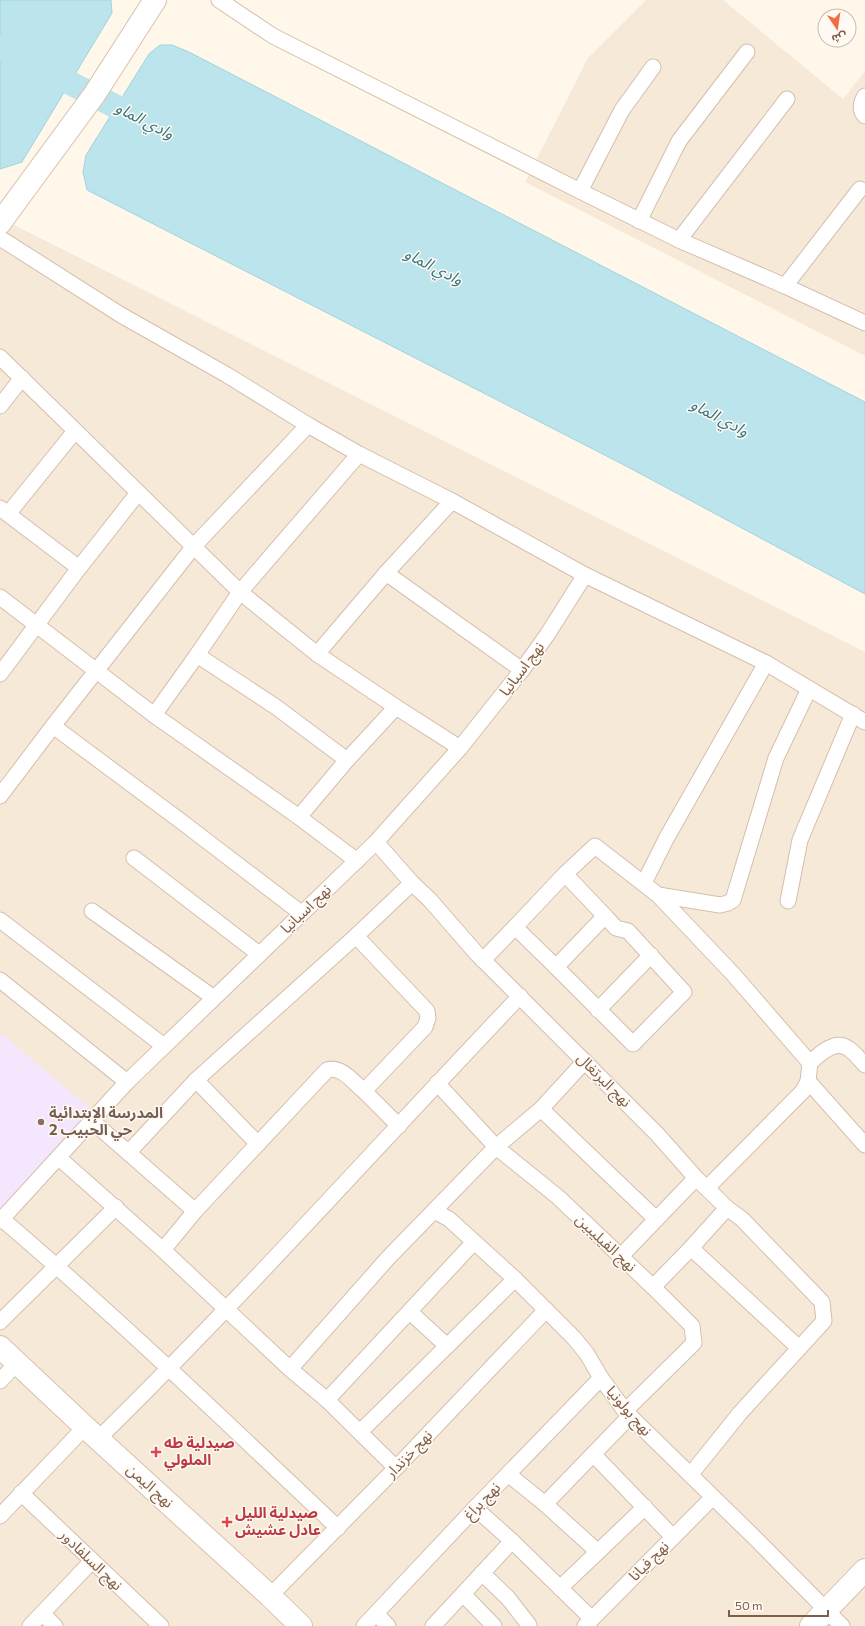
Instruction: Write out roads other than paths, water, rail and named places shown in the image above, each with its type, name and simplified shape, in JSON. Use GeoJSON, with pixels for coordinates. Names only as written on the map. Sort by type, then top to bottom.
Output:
{"type":"FeatureCollection","features":[{"type":"Feature","properties":{"kind":"main road"},"geometry":{"type":"LineString","coordinates":[[0,223],[94,96],[154,0]]}},
{"type":"Feature","properties":{"kind":"main road","name":"نهج اليمن"},"geometry":{"type":"LineString","coordinates":[[0,1347],[270,1596],[300,1626]]}},
{"type":"Feature","properties":{"kind":"main road"},"geometry":{"type":"LineString","coordinates":[[810,1626],[865,1570]]}},
{"type":"Feature","properties":{"kind":"street"},"geometry":{"type":"LineString","coordinates":[[219,0],[273,36],[580,192],[678,240],[785,286],[865,324]]}},
{"type":"Feature","properties":{"kind":"street"},"geometry":{"type":"LineString","coordinates":[[639,221],[679,141],[747,52]]}},
{"type":"Feature","properties":{"kind":"street"},"geometry":{"type":"LineString","coordinates":[[580,192],[622,110],[653,67]]}},
{"type":"Feature","properties":{"kind":"street"},"geometry":{"type":"LineString","coordinates":[[865,96],[861,104],[862,113],[865,116]]}},
{"type":"Feature","properties":{"kind":"street"},"geometry":{"type":"LineString","coordinates":[[678,240],[787,99]]}},
{"type":"Feature","properties":{"kind":"street"},"geometry":{"type":"LineString","coordinates":[[785,286],[860,189]]}},
{"type":"Feature","properties":{"kind":"street"},"geometry":{"type":"LineString","coordinates":[[0,238],[121,315],[227,375],[308,425],[359,454],[452,501],[585,575],[766,663],[859,718],[800,840],[788,901]]}},
{"type":"Feature","properties":{"kind":"street"},"geometry":{"type":"LineString","coordinates":[[0,357],[240,592],[317,654],[460,748]]}},
{"type":"Feature","properties":{"kind":"street"},"geometry":{"type":"LineString","coordinates":[[0,406],[22,378]]}},
{"type":"Feature","properties":{"kind":"street"},"geometry":{"type":"LineString","coordinates":[[0,796],[194,546],[308,425]]}},
{"type":"Feature","properties":{"kind":"street"},"geometry":{"type":"LineString","coordinates":[[75,431],[4,511],[79,568]]}},
{"type":"Feature","properties":{"kind":"street"},"geometry":{"type":"LineString","coordinates":[[154,715],[240,592],[359,454]]}},
{"type":"Feature","properties":{"kind":"street"},"geometry":{"type":"LineString","coordinates":[[0,674],[36,624],[138,493]]}},
{"type":"Feature","properties":{"kind":"street"},"geometry":{"type":"LineString","coordinates":[[317,654],[386,573],[452,501]]}},
{"type":"Feature","properties":{"kind":"street"},"geometry":{"type":"LineString","coordinates":[[386,573],[522,670]]}},
{"type":"Feature","properties":{"kind":"street","name":"نهج اسبانيا"},"geometry":{"type":"LineString","coordinates":[[1,1220],[127,1082],[376,842],[460,748],[522,670],[547,635],[585,575]]}},
{"type":"Feature","properties":{"kind":"street"},"geometry":{"type":"LineString","coordinates":[[0,597],[154,715],[299,817],[357,861]]}},
{"type":"Feature","properties":{"kind":"street"},"geometry":{"type":"LineString","coordinates":[[197,655],[276,707],[346,760]]}},
{"type":"Feature","properties":{"kind":"street"},"geometry":{"type":"LineString","coordinates":[[644,883],[666,839],[766,663]]}},
{"type":"Feature","properties":{"kind":"street"},"geometry":{"type":"LineString","coordinates":[[658,895],[720,905],[733,900],[776,758],[809,689]]}},
{"type":"Feature","properties":{"kind":"street"},"geometry":{"type":"LineString","coordinates":[[299,817],[346,760],[396,707]]}},
{"type":"Feature","properties":{"kind":"street"},"geometry":{"type":"LineString","coordinates":[[53,726],[301,913]]}},
{"type":"Feature","properties":{"kind":"street","name":"نهج البرتغال"},"geometry":{"type":"LineString","coordinates":[[376,842],[483,960],[657,1134],[701,1183],[742,1220],[822,1302],[824,1322],[798,1348]]}},
{"type":"Feature","properties":{"kind":"street"},"geometry":{"type":"LineString","coordinates":[[483,960],[516,928],[565,874],[595,846],[658,895],[733,974],[810,1063]]}},
{"type":"Feature","properties":{"kind":"street"},"geometry":{"type":"LineString","coordinates":[[134,858],[259,954]]}},
{"type":"Feature","properties":{"kind":"street"},"geometry":{"type":"LineString","coordinates":[[516,928],[633,1044],[684,992],[628,931],[616,928],[565,874]]}},
{"type":"Feature","properties":{"kind":"street"},"geometry":{"type":"LineString","coordinates":[[129,1152],[196,1080],[356,936],[412,883]]}},
{"type":"Feature","properties":{"kind":"street"},"geometry":{"type":"LineString","coordinates":[[92,911],[214,998]]}},
{"type":"Feature","properties":{"kind":"street"},"geometry":{"type":"LineString","coordinates":[[556,967],[605,916]]}},
{"type":"Feature","properties":{"kind":"street"},"geometry":{"type":"LineString","coordinates":[[0,920],[164,1046]]}},
{"type":"Feature","properties":{"kind":"street"},"geometry":{"type":"LineString","coordinates":[[356,936],[427,1011],[428,1018],[425,1027],[364,1091]]}},
{"type":"Feature","properties":{"kind":"street"},"geometry":{"type":"LineString","coordinates":[[598,1010],[651,955]]}},
{"type":"Feature","properties":{"kind":"street"},"geometry":{"type":"LineString","coordinates":[[0,980],[127,1082]]}},
{"type":"Feature","properties":{"kind":"street"},"geometry":{"type":"LineString","coordinates":[[0,1516],[21,1493],[170,1369],[520,996]]}},
{"type":"Feature","properties":{"kind":"street"},"geometry":{"type":"LineString","coordinates":[[621,1256],[656,1219],[701,1183],[802,1091],[808,1081],[810,1063],[822,1051],[842,1045],[848,1048],[865,1065]]}},
{"type":"Feature","properties":{"kind":"street"},"geometry":{"type":"LineString","coordinates":[[290,1369],[388,1258],[435,1212],[496,1147],[541,1110],[584,1061]]}},
{"type":"Feature","properties":{"kind":"street"},"geometry":{"type":"LineString","coordinates":[[163,1250],[195,1211],[327,1070],[333,1068],[339,1070],[364,1091],[398,1126]]}},
{"type":"Feature","properties":{"kind":"street"},"geometry":{"type":"LineString","coordinates":[[196,1080],[258,1144]]}},
{"type":"Feature","properties":{"kind":"street"},"geometry":{"type":"LineString","coordinates":[[808,1081],[865,1145]]}},
{"type":"Feature","properties":{"kind":"street","name":"نهج الفيليبين"},"geometry":{"type":"LineString","coordinates":[[437,1083],[496,1147],[558,1197],[692,1326],[694,1343],[628,1413]]}},
{"type":"Feature","properties":{"kind":"street"},"geometry":{"type":"LineString","coordinates":[[541,1110],[656,1219]]}},
{"type":"Feature","properties":{"kind":"street"},"geometry":{"type":"LineString","coordinates":[[92,1120],[195,1211]]}},
{"type":"Feature","properties":{"kind":"street"},"geometry":{"type":"LineString","coordinates":[[59,1158],[116,1207],[290,1369],[328,1400],[396,1468]]}},
{"type":"Feature","properties":{"kind":"street"},"geometry":{"type":"LineString","coordinates":[[0,1322],[116,1207]]}},
{"type":"Feature","properties":{"kind":"street"},"geometry":{"type":"LineString","coordinates":[[653,1287],[727,1208]]}},
{"type":"Feature","properties":{"kind":"street","name":"نهج بولونيا"},"geometry":{"type":"LineString","coordinates":[[435,1212],[444,1216],[515,1279],[574,1338],[587,1354],[601,1378],[628,1413],[691,1474],[842,1626]]}},
{"type":"Feature","properties":{"kind":"street"},"geometry":{"type":"LineString","coordinates":[[1,1220],[57,1266],[170,1369],[338,1528]]}},
{"type":"Feature","properties":{"kind":"street"},"geometry":{"type":"LineString","coordinates":[[328,1400],[474,1242]]}},
{"type":"Feature","properties":{"kind":"street"},"geometry":{"type":"LineString","coordinates":[[691,1248],[798,1348],[740,1413],[691,1474]]}},
{"type":"Feature","properties":{"kind":"street"},"geometry":{"type":"LineString","coordinates":[[360,1432],[515,1279]]}},
{"type":"Feature","properties":{"kind":"street","name":"نهج خزندار"},"geometry":{"type":"LineString","coordinates":[[270,1596],[396,1468],[546,1310]]}},
{"type":"Feature","properties":{"kind":"street"},"geometry":{"type":"LineString","coordinates":[[410,1312],[447,1346]]}},
{"type":"Feature","properties":{"kind":"street"},"geometry":{"type":"LineString","coordinates":[[0,1381],[17,1363]]}},
{"type":"Feature","properties":{"kind":"street","name":"نهج براغ"},"geometry":{"type":"LineString","coordinates":[[364,1626],[475,1508],[601,1378]]}},
{"type":"Feature","properties":{"kind":"street"},"geometry":{"type":"LineString","coordinates":[[545,1504],[594,1455],[628,1413]]}},
{"type":"Feature","properties":{"kind":"street"},"geometry":{"type":"LineString","coordinates":[[594,1455],[673,1537]]}},
{"type":"Feature","properties":{"kind":"street"},"geometry":{"type":"LineString","coordinates":[[508,1474],[545,1504],[598,1552]]}},
{"type":"Feature","properties":{"kind":"street","name":"نهج السلفادور"},"geometry":{"type":"LineString","coordinates":[[21,1493],[161,1626]]}},
{"type":"Feature","properties":{"kind":"street","name":"نهج فيانا"},"geometry":{"type":"LineString","coordinates":[[588,1623],[713,1497]]}},
{"type":"Feature","properties":{"kind":"street"},"geometry":{"type":"LineString","coordinates":[[560,1588],[645,1507]]}},
{"type":"Feature","properties":{"kind":"street"},"geometry":{"type":"LineString","coordinates":[[475,1508],[512,1541],[560,1588],[588,1623]]}},
{"type":"Feature","properties":{"kind":"street"},"geometry":{"type":"LineString","coordinates":[[434,1626],[512,1541]]}},
{"type":"Feature","properties":{"kind":"street"},"geometry":{"type":"LineString","coordinates":[[30,1626],[92,1561]]}},
{"type":"Feature","properties":{"kind":"street"},"geometry":{"type":"LineString","coordinates":[[482,1573],[508,1598],[530,1626]]}},
{"type":"Feature","properties":{"kind":"street"},"geometry":{"type":"LineString","coordinates":[[463,1594],[494,1626]]}},
{"type":"Feature","properties":{"kind":"street"},"geometry":{"type":"LineString","coordinates":[[376,1613],[388,1626]]}},
{"type":"Feature","properties":{"kind":"street"},"geometry":{"type":"LineString","coordinates":[[43,1614],[55,1626]]}},
{"type":"Feature","properties":{"kind":"water"},"geometry":{"type":"Polygon","coordinates":[[[0,0],[111,0],[112,13],[22,162],[0,169],[0,0]]]}},
{"type":"Feature","properties":{"kind":"water"},"geometry":{"type":"Polygon","coordinates":[[[160,45],[172,45],[189,52],[865,402],[865,594],[626,466],[87,190],[83,172],[86,155],[149,54],[160,45]]]}},
{"type":"Feature","properties":{"kind":"waterway","name":"وادي الماو"},"geometry":{"type":"LineString","coordinates":[[0,47],[146,122]]}},
{"type":"Feature","properties":{"kind":"place","name":"المدرسة الإبتدائية حي الحبيب 2"},"geometry":{"type":"Point","coordinates":[41,1122]}},
{"type":"Feature","properties":{"kind":"place","name":"صيدلية طه الملولي"},"geometry":{"type":"Point","coordinates":[156,1452]}},
{"type":"Feature","properties":{"kind":"place","name":"صيدلية الليل عادل عشيش"},"geometry":{"type":"Point","coordinates":[227,1522]}}]}
